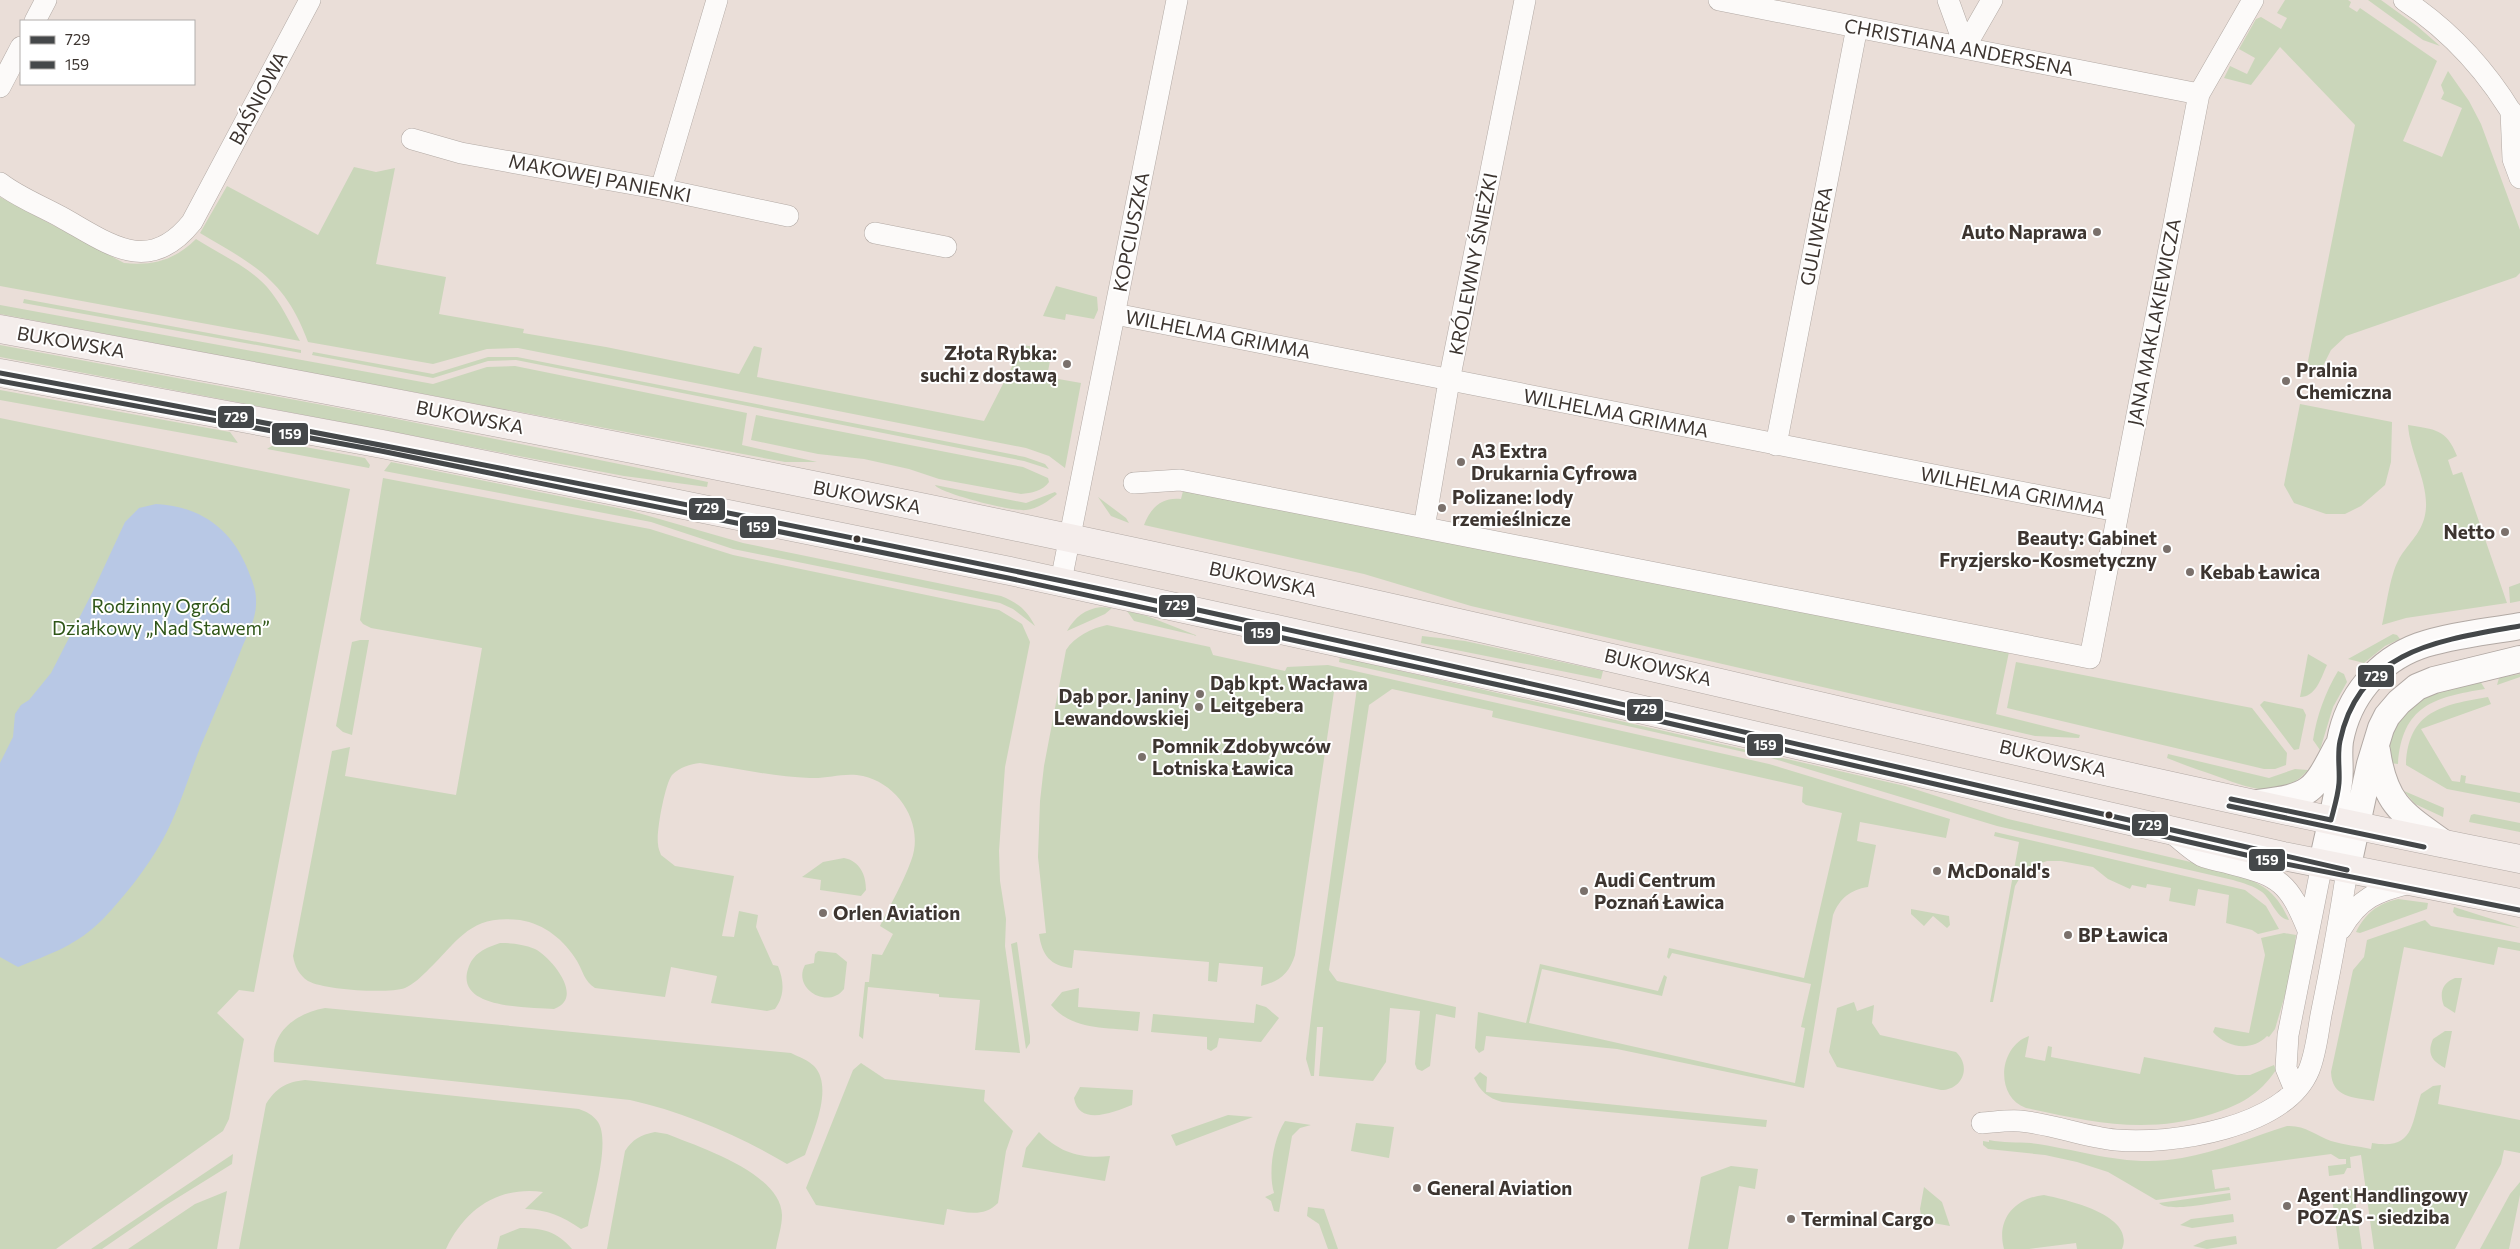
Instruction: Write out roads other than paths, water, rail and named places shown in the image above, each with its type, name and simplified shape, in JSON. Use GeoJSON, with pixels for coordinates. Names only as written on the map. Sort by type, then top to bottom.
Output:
{"type":"FeatureCollection","features":[{"type":"Feature","properties":{"kind":"main road","name":"BUKOWSKA"},"geometry":{"type":"LineString","coordinates":[[0,329],[556,434],[1070,538],[1461,623],[2253,804],[2520,859]]}},
{"type":"Feature","properties":{"kind":"main road"},"geometry":{"type":"LineString","coordinates":[[0,373],[392,446],[1061,581],[1678,717],[2335,867],[2520,903]]}},
{"type":"Feature","properties":{"kind":"street"},"geometry":{"type":"LineString","coordinates":[[36,20],[46,0]]}},
{"type":"Feature","properties":{"kind":"street","name":"BAŚNIOWA"},"geometry":{"type":"LineString","coordinates":[[0,183],[120,249],[131,251],[155,249],[175,239],[192,222],[310,0]]}},
{"type":"Feature","properties":{"kind":"street"},"geometry":{"type":"LineString","coordinates":[[661,189],[718,0]]}},
{"type":"Feature","properties":{"kind":"street","name":"KOPCIUSZKA"},"geometry":{"type":"LineString","coordinates":[[1061,581],[1176,0]]}},
{"type":"Feature","properties":{"kind":"street","name":"KRÓLEWNY ŚNIEŻKI"},"geometry":{"type":"LineString","coordinates":[[1424,528],[1450,380],[1525,0]]}},
{"type":"Feature","properties":{"kind":"street","name":"CHRISTIANA ANDERSENA"},"geometry":{"type":"LineString","coordinates":[[1719,0],[2199,94]]}},
{"type":"Feature","properties":{"kind":"street"},"geometry":{"type":"LineString","coordinates":[[1948,0],[1965,47]]}},
{"type":"Feature","properties":{"kind":"street"},"geometry":{"type":"LineString","coordinates":[[1965,47],[1992,0]]}},
{"type":"Feature","properties":{"kind":"street","name":"JANA MAKLAKIEWICZA"},"geometry":{"type":"LineString","coordinates":[[1424,528],[2090,658],[2199,94],[2253,0]]}},
{"type":"Feature","properties":{"kind":"street"},"geometry":{"type":"LineString","coordinates":[[2404,0],[2438,24],[2464,48],[2490,79],[2516,119],[2513,159],[2520,178]]}},
{"type":"Feature","properties":{"kind":"street","name":"GULIWERA"},"geometry":{"type":"LineString","coordinates":[[1776,445],[1857,27]]}},
{"type":"Feature","properties":{"kind":"street"},"geometry":{"type":"LineString","coordinates":[[0,87],[20,49]]}},
{"type":"Feature","properties":{"kind":"street","name":"MAKOWEJ PANIENKI"},"geometry":{"type":"LineString","coordinates":[[412,139],[461,153],[661,189],[788,216]]}},
{"type":"Feature","properties":{"kind":"street"},"geometry":{"type":"LineString","coordinates":[[876,233],[946,247]]}},
{"type":"Feature","properties":{"kind":"street","name":"WILHELMA GRIMMA"},"geometry":{"type":"LineString","coordinates":[[1115,314],[2117,511]]}},
{"type":"Feature","properties":{"kind":"street"},"geometry":{"type":"LineString","coordinates":[[1134,483],[1180,480],[1424,528]]}},
{"type":"Feature","properties":{"kind":"street"},"geometry":{"type":"LineString","coordinates":[[2253,804],[2293,798],[2308,792],[2321,779],[2340,742],[2353,703],[2370,678],[2391,660],[2419,647],[2436,642],[2520,626]]}},
{"type":"Feature","properties":{"kind":"street"},"geometry":{"type":"LineString","coordinates":[[2295,1090],[2286,1068],[2286,1054],[2308,930],[2335,867],[2344,823],[2387,716],[2399,702],[2417,687],[2454,674],[2520,660]]}},
{"type":"Feature","properties":{"kind":"street"},"geometry":{"type":"LineString","coordinates":[[2340,742],[2340,781],[2344,823]]}},
{"type":"Feature","properties":{"kind":"street"},"geometry":{"type":"LineString","coordinates":[[2376,743],[2386,790],[2395,805],[2410,819],[2445,844]]}},
{"type":"Feature","properties":{"kind":"street"},"geometry":{"type":"LineString","coordinates":[[2168,830],[2203,856],[2265,872],[2275,878],[2286,888],[2299,909],[2308,930]]}},
{"type":"Feature","properties":{"kind":"street"},"geometry":{"type":"LineString","coordinates":[[1982,1123],[2017,1121],[2115,1140],[2166,1140],[2203,1134],[2244,1121],[2275,1107],[2295,1090],[2309,1071],[2312,1062],[2337,936],[2335,867]]}},
{"type":"Feature","properties":{"kind":"street"},"geometry":{"type":"LineString","coordinates":[[2337,936],[2349,915],[2361,902],[2380,890],[2411,882]]}},
{"type":"Feature","properties":{"kind":"water"},"geometry":{"type":"Polygon","coordinates":[[[156,504],[187,509],[200,515],[212,522],[233,543],[241,555],[252,580],[256,595],[254,617],[175,814],[162,841],[135,882],[103,919],[83,936],[53,953],[18,967],[0,957],[0,763],[13,737],[15,714],[51,673],[93,591],[125,522],[139,508],[156,504]]]}},
{"type":"Feature","properties":{"kind":"place","name":"Auto Naprawa"},"geometry":{"type":"Point","coordinates":[2097,232]}},
{"type":"Feature","properties":{"kind":"place","name":"Złota Rybka: suchi z dostawą"},"geometry":{"type":"Point","coordinates":[1067,364]}},
{"type":"Feature","properties":{"kind":"place","name":"Pralnia Chemiczna"},"geometry":{"type":"Point","coordinates":[2286,381]}},
{"type":"Feature","properties":{"kind":"place","name":"A3 Extra Drukarnia Cyfrowa"},"geometry":{"type":"Point","coordinates":[1461,462]}},
{"type":"Feature","properties":{"kind":"place","name":"Polizane: lody rzemieślnicze"},"geometry":{"type":"Point","coordinates":[1442,508]}},
{"type":"Feature","properties":{"kind":"place","name":"Netto"},"geometry":{"type":"Point","coordinates":[2505,532]}},
{"type":"Feature","properties":{"kind":"place","name":"Beauty: Gabinet Fryzjersko-Kosmetyczny"},"geometry":{"type":"Point","coordinates":[2167,549]}},
{"type":"Feature","properties":{"kind":"place","name":"Kebab Ławica"},"geometry":{"type":"Point","coordinates":[2190,572]}},
{"type":"Feature","properties":{"kind":"place","name":"Dąb kpt. Wacława Leitgebera"},"geometry":{"type":"Point","coordinates":[1200,694]}},
{"type":"Feature","properties":{"kind":"place","name":"Dąb por. Janiny Lewandowskiej"},"geometry":{"type":"Point","coordinates":[1199,707]}},
{"type":"Feature","properties":{"kind":"place","name":"Pomnik Zdobywców Lotniska Ławica"},"geometry":{"type":"Point","coordinates":[1142,757]}},
{"type":"Feature","properties":{"kind":"place","name":"McDonald's"},"geometry":{"type":"Point","coordinates":[1937,871]}},
{"type":"Feature","properties":{"kind":"place","name":"Audi Centrum Poznań Ławica"},"geometry":{"type":"Point","coordinates":[1584,891]}},
{"type":"Feature","properties":{"kind":"place","name":"Orlen Aviation"},"geometry":{"type":"Point","coordinates":[823,913]}},
{"type":"Feature","properties":{"kind":"place","name":"BP Ławica"},"geometry":{"type":"Point","coordinates":[2068,935]}},
{"type":"Feature","properties":{"kind":"place","name":"General Aviation"},"geometry":{"type":"Point","coordinates":[1417,1188]}},
{"type":"Feature","properties":{"kind":"place","name":"Agent Handlingowy POZAS - siedziba"},"geometry":{"type":"Point","coordinates":[2287,1206]}},
{"type":"Feature","properties":{"kind":"place","name":"Terminal Cargo"},"geometry":{"type":"Point","coordinates":[1791,1219]}},
{"type":"Feature","properties":{"kind":"park label","name":"Rodzinny Ogród Działkowy „Nad Stawem”"},"geometry":{"type":"Point","coordinates":[161,617]}}]}
